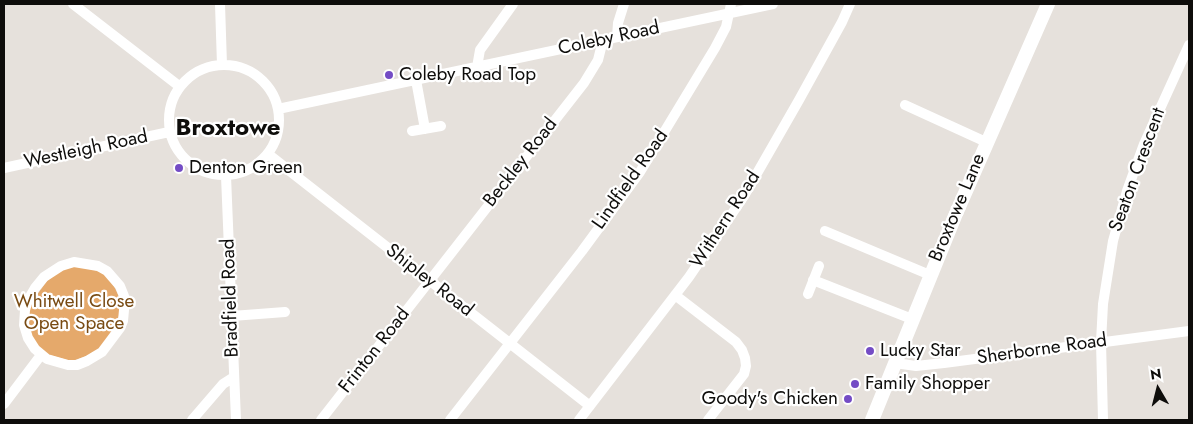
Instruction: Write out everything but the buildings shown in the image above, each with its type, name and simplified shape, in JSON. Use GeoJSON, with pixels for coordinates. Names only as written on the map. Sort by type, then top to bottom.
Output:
{"type":"FeatureCollection","features":[{"type":"Feature","properties":{"kind":"main road","name":"Broxtowe Lane"},"geometry":{"type":"LineString","coordinates":[[872,420],[896,363],[912,318],[986,142],[1048,4]]}},
{"type":"Feature","properties":{"kind":"street"},"geometry":{"type":"LineString","coordinates":[[73,4],[179,86]]}},
{"type":"Feature","properties":{"kind":"street"},"geometry":{"type":"LineString","coordinates":[[220,4],[222,65]]}},
{"type":"Feature","properties":{"kind":"street"},"geometry":{"type":"LineString","coordinates":[[477,67],[480,50],[513,4]]}},
{"type":"Feature","properties":{"kind":"street"},"geometry":{"type":"LineString","coordinates":[[617,37],[618,23],[624,4]]}},
{"type":"Feature","properties":{"kind":"street","name":"Coleby Road"},"geometry":{"type":"LineString","coordinates":[[278,109],[617,37],[730,9],[773,4]]}},
{"type":"Feature","properties":{"kind":"street","name":"Withern Road"},"geometry":{"type":"LineString","coordinates":[[579,420],[675,295],[744,196],[799,100],[850,4]]}},
{"type":"Feature","properties":{"kind":"street","name":"Lindfield Road"},"geometry":{"type":"LineString","coordinates":[[450,420],[582,251],[640,172],[715,48],[726,27],[730,9]]}},
{"type":"Feature","properties":{"kind":"street","name":"Beckley Road"},"geometry":{"type":"LineString","coordinates":[[429,281],[584,82],[598,60],[603,40]]}},
{"type":"Feature","properties":{"kind":"street","name":"Seaton Crescent"},"geometry":{"type":"LineString","coordinates":[[1102,420],[1103,304],[1117,223],[1126,191],[1144,144],[1189,45]]}},
{"type":"Feature","properties":{"kind":"street"},"geometry":{"type":"LineString","coordinates":[[212,66],[241,67],[258,76],[269,88],[278,109],[279,126],[276,140],[268,154],[248,170],[226,176],[213,175],[197,169],[180,156],[169,132],[168,116],[171,102],[179,86],[200,70],[212,66]]}},
{"type":"Feature","properties":{"kind":"street"},"geometry":{"type":"LineString","coordinates":[[416,80],[425,129]]}},
{"type":"Feature","properties":{"kind":"street","name":"Broxtowe Lane"},"geometry":{"type":"LineString","coordinates":[[905,105],[986,142]]}},
{"type":"Feature","properties":{"kind":"street"},"geometry":{"type":"LineString","coordinates":[[412,131],[441,126]]}},
{"type":"Feature","properties":{"kind":"street","name":"Westleigh Road"},"geometry":{"type":"LineString","coordinates":[[4,168],[169,132]]}},
{"type":"Feature","properties":{"kind":"street","name":"Shipley Road"},"geometry":{"type":"LineString","coordinates":[[268,154],[590,406]]}},
{"type":"Feature","properties":{"kind":"street","name":"Bradfield Road"},"geometry":{"type":"LineString","coordinates":[[226,176],[236,420]]}},
{"type":"Feature","properties":{"kind":"street","name":"Broxtowe Lane"},"geometry":{"type":"LineString","coordinates":[[825,230],[930,275]]}},
{"type":"Feature","properties":{"kind":"street"},"geometry":{"type":"LineString","coordinates":[[74,262],[98,266],[107,271],[120,286],[124,296],[123,321],[110,343],[95,357],[77,365],[55,362],[41,355],[35,350],[24,326],[25,310],[35,288],[52,271],[74,262]]}},
{"type":"Feature","properties":{"kind":"street"},"geometry":{"type":"LineString","coordinates":[[808,294],[819,266]]}},
{"type":"Feature","properties":{"kind":"street"},"geometry":{"type":"LineString","coordinates":[[813,280],[912,318]]}},
{"type":"Feature","properties":{"kind":"street","name":"Frinton Road"},"geometry":{"type":"LineString","coordinates":[[320,420],[429,281]]}},
{"type":"Feature","properties":{"kind":"street"},"geometry":{"type":"LineString","coordinates":[[675,295],[736,342],[745,358],[744,374],[708,420]]}},
{"type":"Feature","properties":{"kind":"street"},"geometry":{"type":"LineString","coordinates":[[232,316],[285,312]]}},
{"type":"Feature","properties":{"kind":"street","name":"Sherborne Road"},"geometry":{"type":"LineString","coordinates":[[896,363],[916,366],[935,364],[1189,331]]}},
{"type":"Feature","properties":{"kind":"street"},"geometry":{"type":"LineString","coordinates":[[4,404],[41,355]]}},
{"type":"Feature","properties":{"kind":"street"},"geometry":{"type":"LineString","coordinates":[[192,420],[222,384],[234,377]]}},
{"type":"Feature","properties":{"kind":"green space","name":"Whitwell Close Open Space"},"geometry":{"type":"Polygon","coordinates":[[[75,266],[99,271],[108,277],[119,297],[120,312],[117,322],[99,349],[87,356],[75,360],[67,360],[49,355],[40,348],[33,339],[29,328],[28,313],[31,303],[47,281],[61,270],[75,266]]]}},
{"type":"Feature","properties":{"kind":"place","name":"Coleby Road Top"},"geometry":{"type":"Point","coordinates":[389,75]}},
{"type":"Feature","properties":{"kind":"place","name":"Denton Green"},"geometry":{"type":"Point","coordinates":[179,168]}},
{"type":"Feature","properties":{"kind":"place","name":"Lucky Star"},"geometry":{"type":"Point","coordinates":[870,351]}},
{"type":"Feature","properties":{"kind":"place","name":"Family Shopper"},"geometry":{"type":"Point","coordinates":[855,384]}},
{"type":"Feature","properties":{"kind":"place","name":"Goody's Chicken"},"geometry":{"type":"Point","coordinates":[848,399]}},
{"type":"Feature","properties":{"kind":"district","name":"Broxtowe"},"geometry":{"type":"Point","coordinates":[228,129]}}]}
